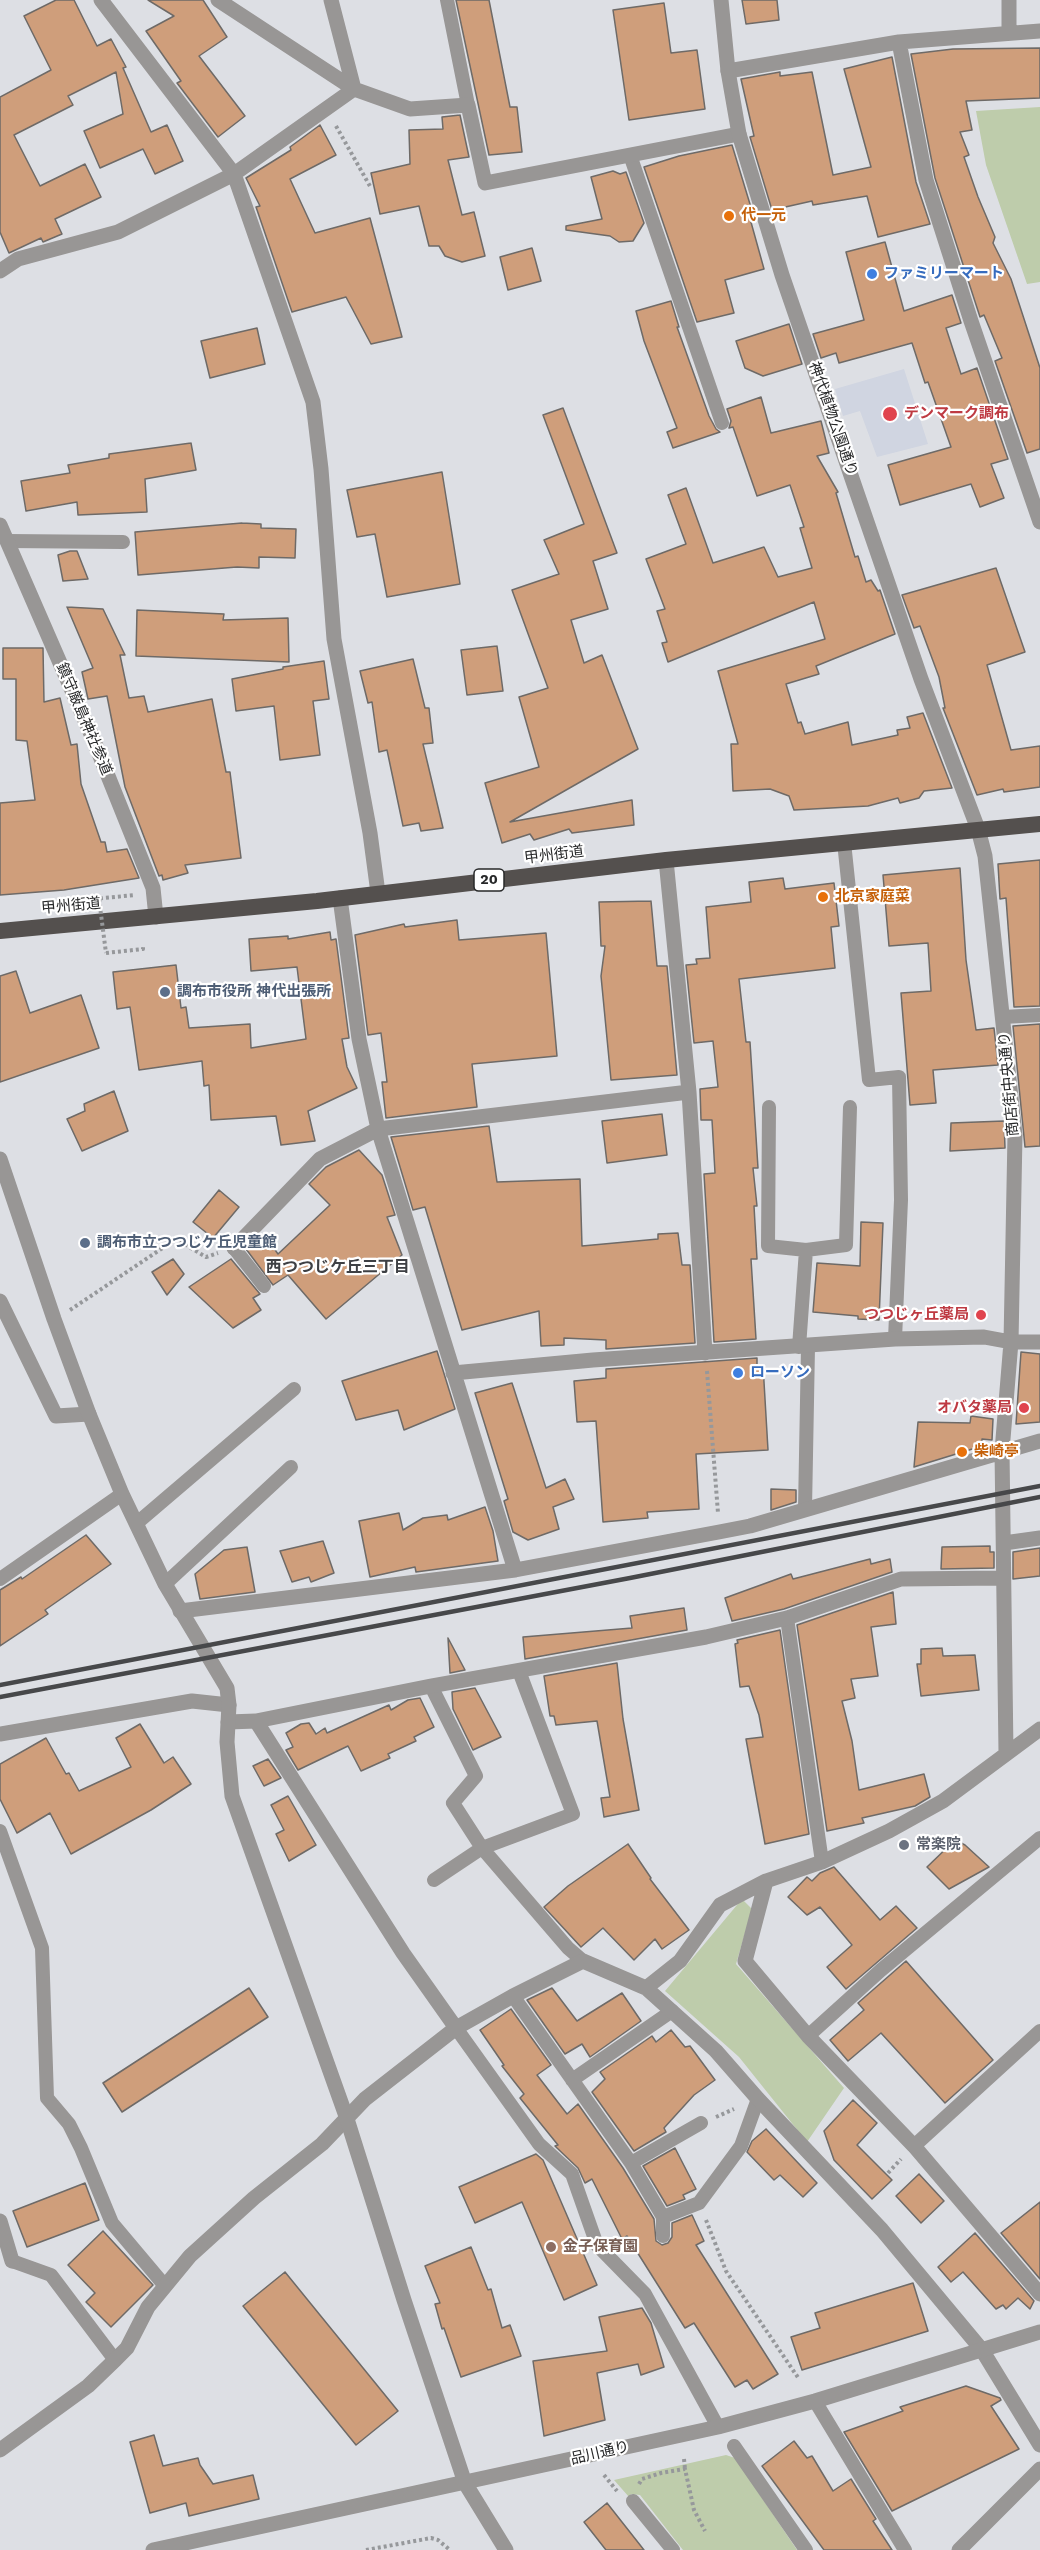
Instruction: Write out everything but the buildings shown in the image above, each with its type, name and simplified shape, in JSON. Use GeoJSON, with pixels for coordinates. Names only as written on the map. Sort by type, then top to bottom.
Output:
{"type":"FeatureCollection","features":[{"type":"Feature","properties":{"kind":"highway","name":"甲州街道"},"geometry":{"type":"LineString","coordinates":[[0,931],[340,898],[666,860],[1040,824]]}},
{"type":"Feature","properties":{"kind":"street"},"geometry":{"type":"LineString","coordinates":[[101,0],[234,174],[313,402],[319,438],[334,639],[370,832],[378,893]]}},
{"type":"Feature","properties":{"kind":"street"},"geometry":{"type":"LineString","coordinates":[[218,0],[354,89],[410,110],[468,105],[485,183],[739,134]]}},
{"type":"Feature","properties":{"kind":"street"},"geometry":{"type":"LineString","coordinates":[[331,0],[354,89]]}},
{"type":"Feature","properties":{"kind":"street","name":"神代植物公園通り"},"geometry":{"type":"LineString","coordinates":[[721,0],[728,71],[739,134],[782,275],[921,679],[978,829]]}},
{"type":"Feature","properties":{"kind":"street"},"geometry":{"type":"LineString","coordinates":[[1009,0],[1009,32]]}},
{"type":"Feature","properties":{"kind":"street"},"geometry":{"type":"LineString","coordinates":[[728,71],[899,42],[1040,31]]}},
{"type":"Feature","properties":{"kind":"street"},"geometry":{"type":"LineString","coordinates":[[899,42],[926,180],[970,321],[1040,522]]}},
{"type":"Feature","properties":{"kind":"street"},"geometry":{"type":"LineString","coordinates":[[0,271],[18,259],[118,232],[234,174],[354,89]]}},
{"type":"Feature","properties":{"kind":"street","name":"鎮守厳島神社参道"},"geometry":{"type":"LineString","coordinates":[[0,525],[94,741],[153,888],[156,917]]}},
{"type":"Feature","properties":{"kind":"street","name":"商店街中央通り"},"geometry":{"type":"LineString","coordinates":[[978,829],[985,856],[1015,1135],[1011,1342],[1002,1451],[1006,1753]]}},
{"type":"Feature","properties":{"kind":"street"},"geometry":{"type":"LineString","coordinates":[[666,860],[689,1092],[705,1353]]}},
{"type":"Feature","properties":{"kind":"street"},"geometry":{"type":"LineString","coordinates":[[340,898],[359,1038],[378,1129],[515,1570]]}},
{"type":"Feature","properties":{"kind":"street"},"geometry":{"type":"LineString","coordinates":[[234,1248],[320,1159],[378,1129],[689,1092]]}},
{"type":"Feature","properties":{"kind":"street"},"geometry":{"type":"LineString","coordinates":[[0,1159],[54,1319],[122,1494],[165,1584],[227,1688],[229,1705],[227,1742],[232,1796],[347,2119],[465,2483],[506,2550]]}},
{"type":"Feature","properties":{"kind":"street"},"geometry":{"type":"LineString","coordinates":[[0,1301],[56,1416],[89,1414]]}},
{"type":"Feature","properties":{"kind":"street"},"geometry":{"type":"LineString","coordinates":[[453,1373],[895,1339],[984,1337],[1011,1342],[1040,1342]]}},
{"type":"Feature","properties":{"kind":"street"},"geometry":{"type":"LineString","coordinates":[[180,1611],[515,1570],[750,1526],[1040,1441]]}},
{"type":"Feature","properties":{"kind":"street"},"geometry":{"type":"LineString","coordinates":[[1004,1543],[1040,1538]]}},
{"type":"Feature","properties":{"kind":"street"},"geometry":{"type":"LineString","coordinates":[[228,1722],[256,1721],[431,1686],[706,1637],[787,1618],[901,1579],[1002,1578]]}},
{"type":"Feature","properties":{"kind":"street"},"geometry":{"type":"LineString","coordinates":[[0,1734],[192,1701],[229,1705]]}},
{"type":"Feature","properties":{"kind":"street"},"geometry":{"type":"LineString","coordinates":[[256,1721],[403,1953],[456,2028]]}},
{"type":"Feature","properties":{"kind":"street"},"geometry":{"type":"LineString","coordinates":[[646,1988],[680,1961],[720,1905],[766,1881],[822,1862],[889,1831],[943,1801],[1040,1730]]}},
{"type":"Feature","properties":{"kind":"street"},"geometry":{"type":"LineString","coordinates":[[766,1881],[745,1961],[808,2036],[914,2146],[1039,2289]]}},
{"type":"Feature","properties":{"kind":"street"},"geometry":{"type":"LineString","coordinates":[[0,2450],[88,2385],[116,2360],[126,2348],[148,2307],[190,2256],[254,2198],[322,2144],[365,2099],[456,2028],[513,1996],[583,1962],[646,1988],[716,2051],[758,2099],[882,2230],[982,2350],[1040,2445]]}},
{"type":"Feature","properties":{"kind":"street"},"geometry":{"type":"LineString","coordinates":[[0,2221],[12,2261]]}},
{"type":"Feature","properties":{"kind":"street","name":"品川通り"},"geometry":{"type":"LineString","coordinates":[[153,2550],[171,2548],[718,2427],[815,2401],[1040,2332]]}},
{"type":"Feature","properties":{"kind":"street"},"geometry":{"type":"LineString","coordinates":[[959,2550],[1040,2469]]}},
{"type":"Feature","properties":{"kind":"lane"},"geometry":{"type":"LineString","coordinates":[[447,0],[468,105]]}},
{"type":"Feature","properties":{"kind":"lane"},"geometry":{"type":"LineString","coordinates":[[630,155],[722,423]]}},
{"type":"Feature","properties":{"kind":"lane"},"geometry":{"type":"LineString","coordinates":[[7,541],[123,542]]}},
{"type":"Feature","properties":{"kind":"lane"},"geometry":{"type":"LineString","coordinates":[[844,842],[869,1080],[899,1077],[901,1200],[895,1339]]}},
{"type":"Feature","properties":{"kind":"lane"},"geometry":{"type":"LineString","coordinates":[[1004,1017],[1040,1015]]}},
{"type":"Feature","properties":{"kind":"lane"},"geometry":{"type":"LineString","coordinates":[[769,1107],[768,1246],[806,1250],[846,1245],[850,1107]]}},
{"type":"Feature","properties":{"kind":"lane"},"geometry":{"type":"LineString","coordinates":[[234,1248],[264,1286]]}},
{"type":"Feature","properties":{"kind":"lane"},"geometry":{"type":"LineString","coordinates":[[805,1509],[806,1250]]}},
{"type":"Feature","properties":{"kind":"lane"},"geometry":{"type":"LineString","coordinates":[[137,1523],[294,1389]]}},
{"type":"Feature","properties":{"kind":"lane"},"geometry":{"type":"LineString","coordinates":[[165,1584],[291,1467]]}},
{"type":"Feature","properties":{"kind":"lane"},"geometry":{"type":"LineString","coordinates":[[0,1579],[122,1494]]}},
{"type":"Feature","properties":{"kind":"lane"},"geometry":{"type":"LineString","coordinates":[[787,1618],[822,1862]]}},
{"type":"Feature","properties":{"kind":"lane"},"geometry":{"type":"LineString","coordinates":[[434,1880],[482,1848],[573,1814],[519,1671]]}},
{"type":"Feature","properties":{"kind":"lane"},"geometry":{"type":"LineString","coordinates":[[431,1686],[476,1776],[453,1803],[482,1848],[568,1948],[583,1962]]}},
{"type":"Feature","properties":{"kind":"lane"},"geometry":{"type":"LineString","coordinates":[[0,1831],[42,1948],[47,2098],[69,2124],[112,2223],[165,2286]]}},
{"type":"Feature","properties":{"kind":"lane"},"geometry":{"type":"LineString","coordinates":[[808,2036],[881,1970],[1040,1838]]}},
{"type":"Feature","properties":{"kind":"lane"},"geometry":{"type":"LineString","coordinates":[[513,1996],[631,2163],[663,2217],[663,2236]]}},
{"type":"Feature","properties":{"kind":"lane"},"geometry":{"type":"LineString","coordinates":[[572,2080],[672,2011]]}},
{"type":"Feature","properties":{"kind":"lane"},"geometry":{"type":"LineString","coordinates":[[456,2028],[539,2144],[572,2174],[597,2246],[645,2294],[718,2427]]}},
{"type":"Feature","properties":{"kind":"lane"},"geometry":{"type":"LineString","coordinates":[[914,2146],[1040,2031]]}},
{"type":"Feature","properties":{"kind":"lane"},"geometry":{"type":"LineString","coordinates":[[663,2217],[699,2203],[741,2146],[758,2099]]}},
{"type":"Feature","properties":{"kind":"lane"},"geometry":{"type":"LineString","coordinates":[[631,2163],[701,2123]]}},
{"type":"Feature","properties":{"kind":"lane"},"geometry":{"type":"LineString","coordinates":[[12,2261],[51,2275],[116,2360]]}},
{"type":"Feature","properties":{"kind":"lane"},"geometry":{"type":"LineString","coordinates":[[815,2401],[905,2550]]}},
{"type":"Feature","properties":{"kind":"lane"},"geometry":{"type":"LineString","coordinates":[[734,2446],[806,2550]]}},
{"type":"Feature","properties":{"kind":"lane"},"geometry":{"type":"LineString","coordinates":[[633,2501],[673,2550]]}},
{"type":"Feature","properties":{"kind":"path"},"geometry":{"type":"LineString","coordinates":[[327,110],[371,188]]}},
{"type":"Feature","properties":{"kind":"path"},"geometry":{"type":"LineString","coordinates":[[138,894],[99,899],[106,953],[143,947]]}},
{"type":"Feature","properties":{"kind":"path"},"geometry":{"type":"LineString","coordinates":[[54,1319],[84,1302],[176,1239],[206,1257],[234,1248]]}},
{"type":"Feature","properties":{"kind":"path"},"geometry":{"type":"LineString","coordinates":[[705,1353],[719,1532]]}},
{"type":"Feature","properties":{"kind":"path"},"geometry":{"type":"LineString","coordinates":[[701,2123],[758,2099]]}},
{"type":"Feature","properties":{"kind":"path"},"geometry":{"type":"LineString","coordinates":[[699,2203],[726,2271],[799,2379]]}},
{"type":"Feature","properties":{"kind":"path"},"geometry":{"type":"LineString","coordinates":[[684,2459],[694,2510],[705,2531]]}},
{"type":"Feature","properties":{"kind":"path"},"geometry":{"type":"LineString","coordinates":[[604,2475],[628,2503],[633,2501],[642,2479],[685,2469]]}},
{"type":"Feature","properties":{"kind":"path"},"geometry":{"type":"LineString","coordinates":[[366,2550],[430,2538],[438,2540],[450,2550]]}},
{"type":"Feature","properties":{"kind":"shaded area","name":"デンマーク調布"},"geometry":{"type":"Polygon","coordinates":[[[904,369],[928,444],[877,457],[860,411],[843,416],[835,389],[904,369]]]}},
{"type":"Feature","properties":{"kind":"green space"},"geometry":{"type":"Polygon","coordinates":[[[1040,107],[1040,282],[1027,284],[986,165],[976,111],[1040,107]]]}},
{"type":"Feature","properties":{"kind":"green space"},"geometry":{"type":"Polygon","coordinates":[[[742,1899],[752,1909],[736,1964],[844,2088],[807,2142],[739,2057],[665,1991],[742,1899]]]}},
{"type":"Feature","properties":{"kind":"green space"},"geometry":{"type":"Polygon","coordinates":[[[726,2455],[735,2458],[797,2550],[683,2550],[640,2495],[631,2494],[629,2497],[614,2480],[726,2455]]]}},
{"type":"Feature","properties":{"kind":"railway"},"geometry":{"type":"LineString","coordinates":[[0,1685],[1040,1486]]}},
{"type":"Feature","properties":{"kind":"railway"},"geometry":{"type":"LineString","coordinates":[[0,1697],[630,1578],[1040,1497]]}},
{"type":"Feature","properties":{"kind":"place","name":"代一元"},"geometry":{"type":"Point","coordinates":[729,216]}},
{"type":"Feature","properties":{"kind":"place","name":"ファミリーマート"},"geometry":{"type":"Point","coordinates":[872,274]}},
{"type":"Feature","properties":{"kind":"place","name":"デンマーク調布"},"geometry":{"type":"Point","coordinates":[890,414]}},
{"type":"Feature","properties":{"kind":"place","name":"北京家庭菜"},"geometry":{"type":"Point","coordinates":[823,897]}},
{"type":"Feature","properties":{"kind":"place","name":"調布市役所 神代出張所"},"geometry":{"type":"Point","coordinates":[165,992]}},
{"type":"Feature","properties":{"kind":"place","name":"調布市立つつじケ丘児童館"},"geometry":{"type":"Point","coordinates":[85,1243]}},
{"type":"Feature","properties":{"kind":"place","name":"つつじヶ丘薬局"},"geometry":{"type":"Point","coordinates":[981,1315]}},
{"type":"Feature","properties":{"kind":"place","name":"ローソン"},"geometry":{"type":"Point","coordinates":[738,1373]}},
{"type":"Feature","properties":{"kind":"place","name":"オバタ薬局"},"geometry":{"type":"Point","coordinates":[1024,1408]}},
{"type":"Feature","properties":{"kind":"place","name":"柴崎亭"},"geometry":{"type":"Point","coordinates":[962,1452]}},
{"type":"Feature","properties":{"kind":"place","name":"常楽院"},"geometry":{"type":"Point","coordinates":[904,1845]}},
{"type":"Feature","properties":{"kind":"place","name":"金子保育園"},"geometry":{"type":"Point","coordinates":[551,2247]}},
{"type":"Feature","properties":{"kind":"district","name":"西つつじケ丘三丁目"},"geometry":{"type":"Point","coordinates":[338,1267]}}]}
